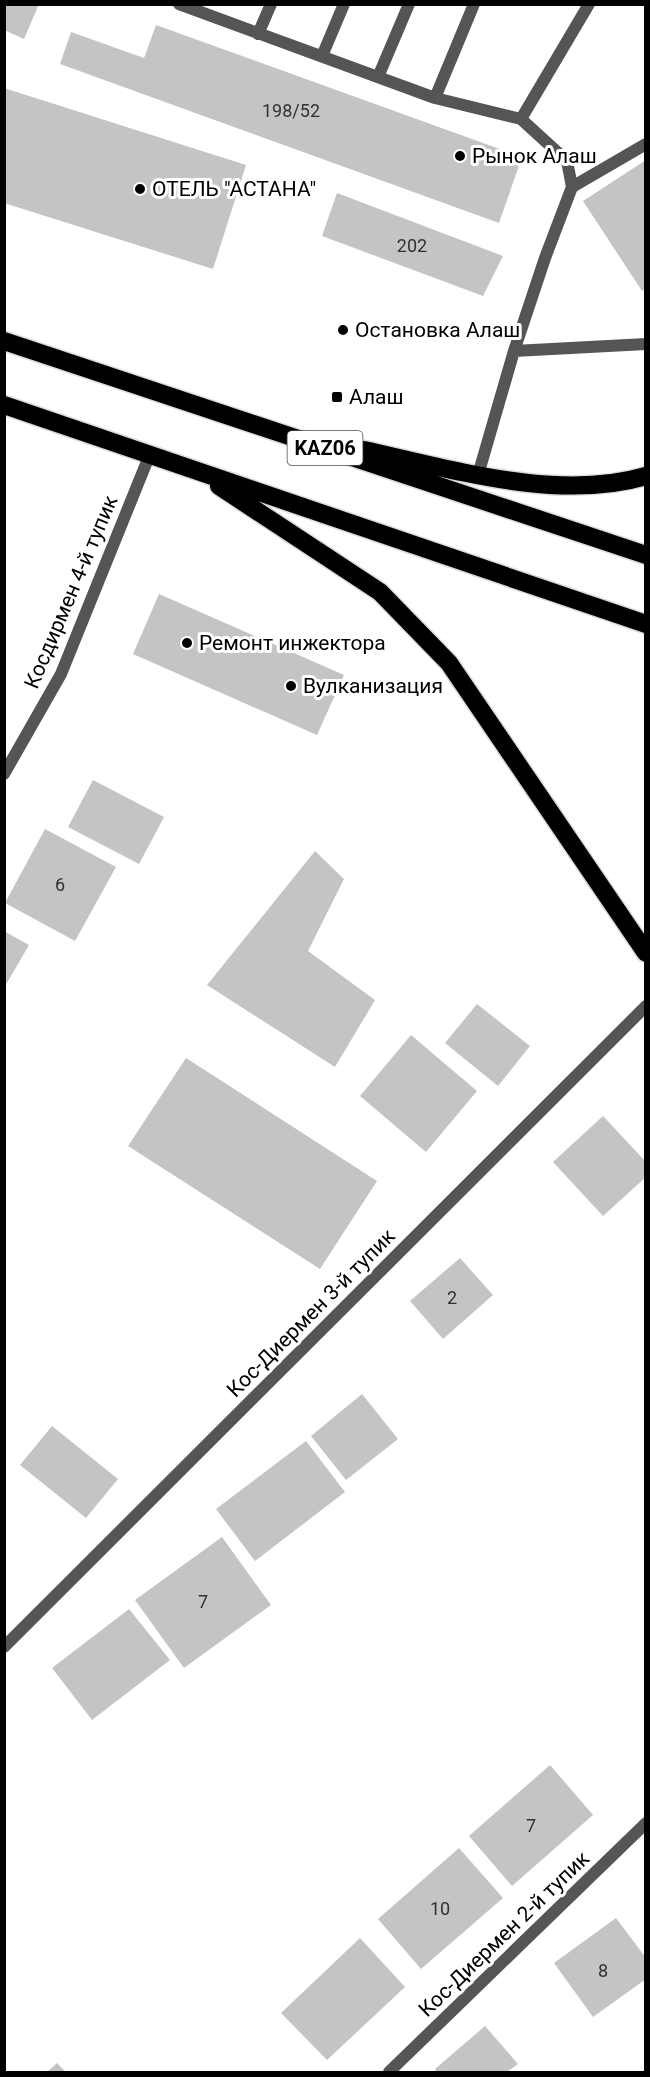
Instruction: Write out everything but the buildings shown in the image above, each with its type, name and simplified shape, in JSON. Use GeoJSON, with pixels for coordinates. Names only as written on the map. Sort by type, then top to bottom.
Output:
{"type":"FeatureCollection","features":[{"type":"Feature","properties":{"kind":"highway","name":"KАZ06"},"geometry":{"type":"LineString","coordinates":[[4,341],[645,555]]}},
{"type":"Feature","properties":{"kind":"highway"},"geometry":{"type":"LineString","coordinates":[[4,405],[645,624]]}},
{"type":"Feature","properties":{"kind":"highway","name":"KАZ06"},"geometry":{"type":"LineString","coordinates":[[281,433],[478,475],[555,487],[645,476]]}},
{"type":"Feature","properties":{"kind":"highway"},"geometry":{"type":"LineString","coordinates":[[207,475],[221,488],[380,592],[449,663],[645,953]]}},
{"type":"Feature","properties":{"kind":"street"},"geometry":{"type":"LineString","coordinates":[[179,4],[435,98],[521,119],[567,161],[572,186],[514,351],[478,475]]}},
{"type":"Feature","properties":{"kind":"street"},"geometry":{"type":"LineString","coordinates":[[258,34],[271,4]]}},
{"type":"Feature","properties":{"kind":"street"},"geometry":{"type":"LineString","coordinates":[[322,56],[344,4]]}},
{"type":"Feature","properties":{"kind":"street"},"geometry":{"type":"LineString","coordinates":[[378,77],[409,4]]}},
{"type":"Feature","properties":{"kind":"street"},"geometry":{"type":"LineString","coordinates":[[435,98],[474,4]]}},
{"type":"Feature","properties":{"kind":"street"},"geometry":{"type":"LineString","coordinates":[[521,119],[589,4]]}},
{"type":"Feature","properties":{"kind":"street"},"geometry":{"type":"LineString","coordinates":[[572,186],[645,144]]}},
{"type":"Feature","properties":{"kind":"street"},"geometry":{"type":"LineString","coordinates":[[514,351],[645,344]]}},
{"type":"Feature","properties":{"kind":"street","name":"Косдирмен 4-й тупик"},"geometry":{"type":"LineString","coordinates":[[4,774],[61,674],[150,454]]}},
{"type":"Feature","properties":{"kind":"street","name":"Кос-Диермен 3-й тупик"},"geometry":{"type":"LineString","coordinates":[[4,1647],[645,1006]]}},
{"type":"Feature","properties":{"kind":"street","name":"Кос-Диермен 2-й тупик"},"geometry":{"type":"LineString","coordinates":[[389,2073],[645,1823]]}},
{"type":"Feature","properties":{"kind":"place","name":"Рынок Алаш"},"geometry":{"type":"Point","coordinates":[460,156]}},
{"type":"Feature","properties":{"kind":"place","name":"ОТЕЛЬ \"АСТАНА\""},"geometry":{"type":"Point","coordinates":[140,189]}},
{"type":"Feature","properties":{"kind":"place","name":"Остановка Алаш"},"geometry":{"type":"Point","coordinates":[343,330]}},
{"type":"Feature","properties":{"kind":"place","name":"Алаш"},"geometry":{"type":"Point","coordinates":[337,397]}},
{"type":"Feature","properties":{"kind":"place","name":"Ремонт инжектора"},"geometry":{"type":"Point","coordinates":[187,643]}},
{"type":"Feature","properties":{"kind":"place","name":"Вулканизация"},"geometry":{"type":"Point","coordinates":[291,686]}}]}
